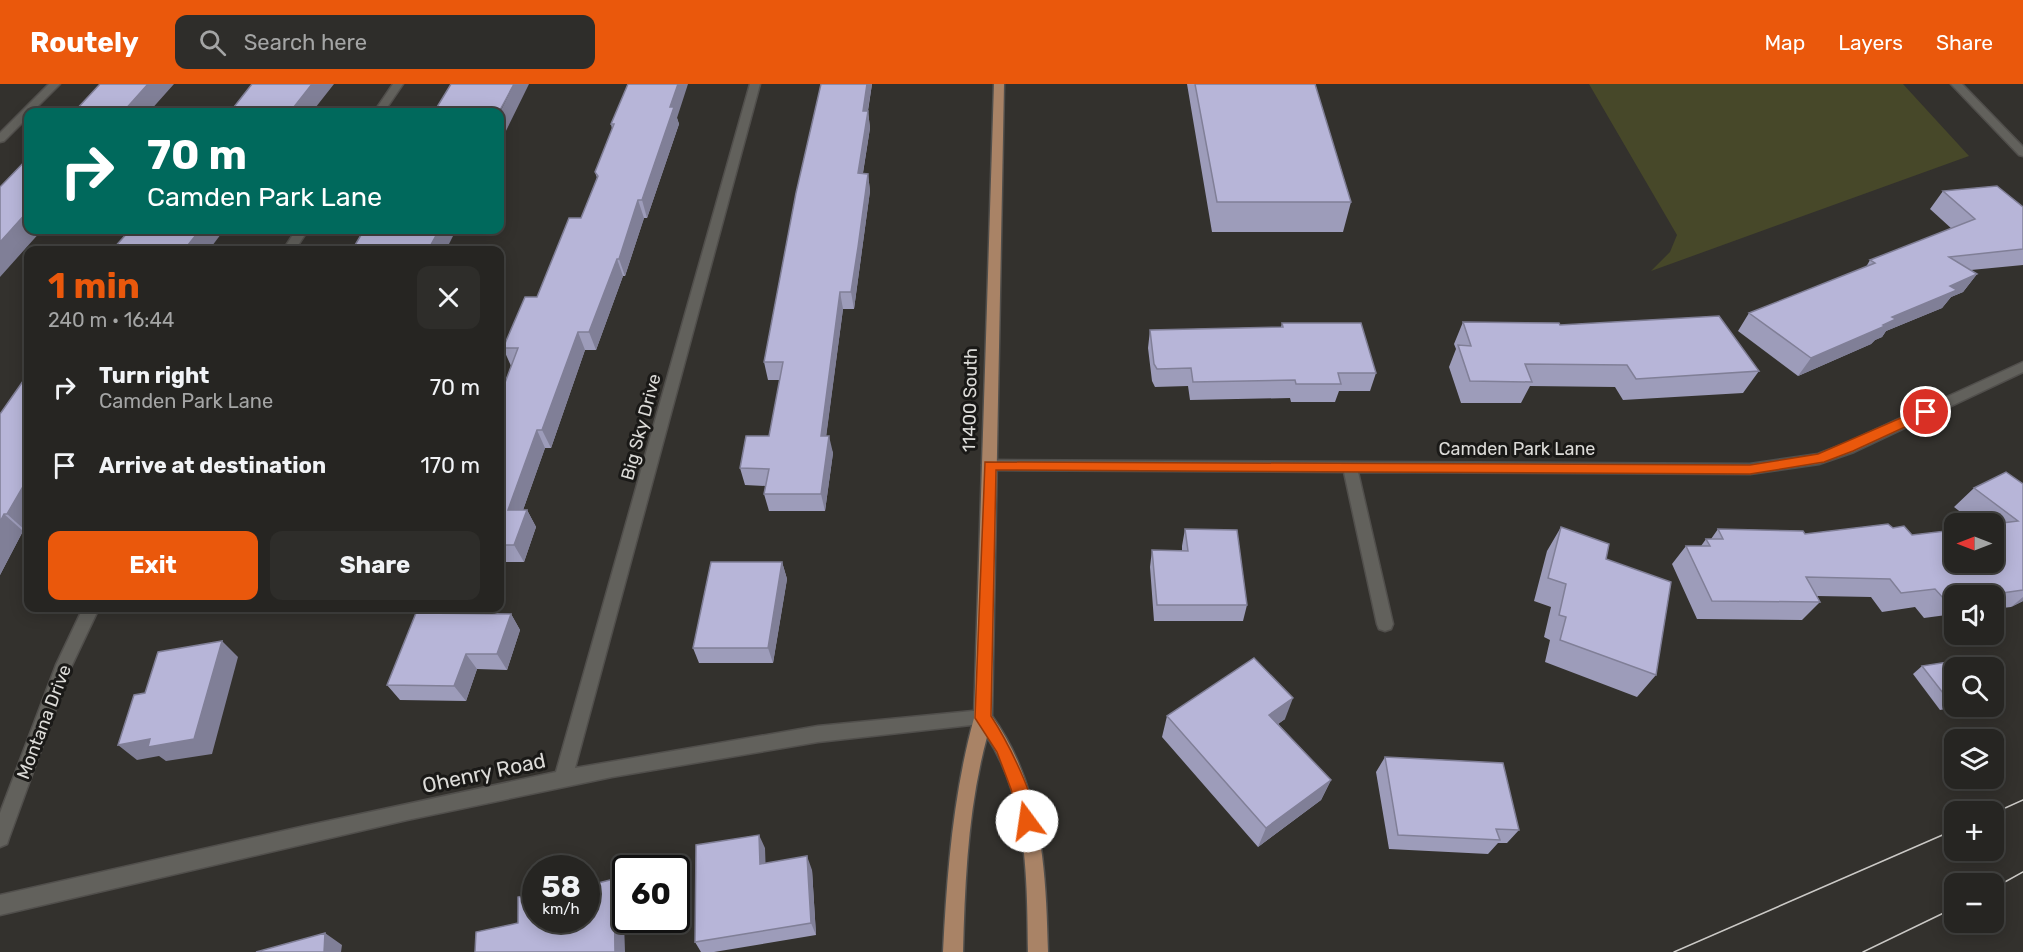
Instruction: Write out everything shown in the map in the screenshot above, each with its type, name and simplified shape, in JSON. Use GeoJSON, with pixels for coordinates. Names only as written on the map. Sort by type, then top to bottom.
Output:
{"type":"FeatureCollection","features":[{"type":"Feature","properties":{"kind":"main road","name":"11400 South"},"geometry":{"type":"LineString","coordinates":[[953,952],[964,796],[983,718],[999,84]]}},
{"type":"Feature","properties":{"kind":"main road"},"geometry":{"type":"LineString","coordinates":[[983,718],[1003,749],[1019,789],[1031,837],[1037,889],[1038,952]]}},
{"type":"Feature","properties":{"kind":"street"},"geometry":{"type":"LineString","coordinates":[[31,108],[55,84]]}},
{"type":"Feature","properties":{"kind":"street"},"geometry":{"type":"LineString","coordinates":[[382,108],[398,84]]}},
{"type":"Feature","properties":{"kind":"street","name":"Big Sky Drive"},"geometry":{"type":"LineString","coordinates":[[563,780],[754,84]]}},
{"type":"Feature","properties":{"kind":"street"},"geometry":{"type":"LineString","coordinates":[[1956,84],[2023,153]]}},
{"type":"Feature","properties":{"kind":"street"},"geometry":{"type":"LineString","coordinates":[[0,139],[24,115]]}},
{"type":"Feature","properties":{"kind":"street","name":"Camden Park Lane"},"geometry":{"type":"LineString","coordinates":[[989,465],[1750,470],[1819,459],[1849,448],[2023,367]]}},
{"type":"Feature","properties":{"kind":"street"},"geometry":{"type":"LineString","coordinates":[[1350,468],[1385,624]]}},
{"type":"Feature","properties":{"kind":"street","name":"Montana Drive"},"geometry":{"type":"LineString","coordinates":[[0,838],[64,665],[89,612]]}},
{"type":"Feature","properties":{"kind":"street","name":"Ohenry Road"},"geometry":{"type":"LineString","coordinates":[[0,905],[461,800],[694,754],[821,734],[983,718]]}},
{"type":"Feature","properties":{"kind":"green space"},"geometry":{"type":"Polygon","coordinates":[[[1589,84],[1903,84],[1969,156],[1651,271],[1670,252],[1677,235],[1589,84]]]}},
{"type":"Feature","properties":{"kind":"building"},"geometry":{"type":"Polygon","coordinates":[[[100,84],[148,84],[127,108],[78,108],[100,84]]]}},
{"type":"Feature","properties":{"kind":"building"},"geometry":{"type":"Polygon","coordinates":[[[252,84],[312,84],[293,108],[233,108],[252,84]]]}},
{"type":"Feature","properties":{"kind":"building"},"geometry":{"type":"Polygon","coordinates":[[[451,84],[514,84],[501,108],[436,108],[451,84]]]}},
{"type":"Feature","properties":{"kind":"building"},"geometry":{"type":"Polygon","coordinates":[[[628,84],[678,84],[670,107],[674,107],[642,200],[638,200],[619,259],[617,259],[589,332],[578,332],[542,430],[537,430],[508,510],[527,510],[514,545],[504,545],[504,385],[518,348],[504,348],[504,346],[525,297],[537,297],[569,218],[581,218],[598,176],[595,172],[614,124],[611,124],[628,84]]]}},
{"type":"Feature","properties":{"kind":"building"},"geometry":{"type":"Polygon","coordinates":[[[821,84],[867,84],[863,111],[868,111],[858,173],[868,174],[858,247],[851,292],[840,292],[821,436],[829,436],[821,494],[764,494],[769,469],[740,468],[746,436],[769,436],[783,362],[764,362],[796,193],[821,84]]]}},
{"type":"Feature","properties":{"kind":"building"},"geometry":{"type":"Polygon","coordinates":[[[1195,84],[1315,84],[1351,202],[1217,202],[1195,84]]]}},
{"type":"Feature","properties":{"kind":"building"},"geometry":{"type":"Polygon","coordinates":[[[24,162],[24,215],[0,242],[0,187],[24,162]]]}},
{"type":"Feature","properties":{"kind":"building"},"geometry":{"type":"Polygon","coordinates":[[[1997,186],[2023,207],[2023,249],[1949,257],[1977,274],[1950,286],[1957,290],[1892,317],[1896,319],[1883,325],[1885,326],[1811,358],[1749,313],[1875,263],[1870,260],[1975,219],[1943,191],[1997,186]]]}},
{"type":"Feature","properties":{"kind":"building"},"geometry":{"type":"Polygon","coordinates":[[[126,234],[197,234],[187,246],[116,246],[126,234]]]}},
{"type":"Feature","properties":{"kind":"building"},"geometry":{"type":"Polygon","coordinates":[[[362,234],[437,234],[430,246],[354,246],[362,234]]]}},
{"type":"Feature","properties":{"kind":"building"},"geometry":{"type":"Polygon","coordinates":[[[1719,316],[1759,371],[1636,379],[1627,365],[1525,364],[1532,382],[1470,381],[1458,345],[1471,346],[1463,322],[1559,323],[1560,325],[1719,316]]]}},
{"type":"Feature","properties":{"kind":"building"},"geometry":{"type":"Polygon","coordinates":[[[1282,323],[1361,323],[1376,373],[1338,373],[1341,384],[1296,384],[1295,380],[1193,382],[1191,368],[1157,369],[1154,364],[1150,330],[1283,327],[1282,323]]]}},
{"type":"Feature","properties":{"kind":"building"},"geometry":{"type":"Polygon","coordinates":[[[24,380],[24,485],[0,522],[0,414],[24,380]]]}},
{"type":"Feature","properties":{"kind":"building"},"geometry":{"type":"Polygon","coordinates":[[[2006,472],[2023,484],[2023,590],[2004,593],[2004,585],[1944,585],[1944,599],[1935,589],[1901,593],[1890,579],[1806,577],[1820,602],[1712,601],[1686,546],[1710,546],[1706,539],[1723,539],[1718,529],[1803,531],[1805,534],[1888,524],[1893,528],[1904,526],[1912,535],[1944,531],[1944,573],[2004,573],[2004,523],[2018,521],[1974,488],[2006,472]]]}},
{"type":"Feature","properties":{"kind":"building"},"geometry":{"type":"Polygon","coordinates":[[[1561,527],[1609,544],[1606,559],[1671,582],[1656,675],[1560,640],[1566,617],[1559,615],[1566,584],[1548,578],[1561,527]]]}},
{"type":"Feature","properties":{"kind":"building"},"geometry":{"type":"Polygon","coordinates":[[[1185,529],[1237,530],[1247,605],[1157,605],[1152,550],[1188,551],[1185,529]]]}},
{"type":"Feature","properties":{"kind":"building"},"geometry":{"type":"Polygon","coordinates":[[[711,562],[782,562],[768,648],[693,648],[711,562]]]}},
{"type":"Feature","properties":{"kind":"building"},"geometry":{"type":"Polygon","coordinates":[[[416,613],[511,614],[497,654],[466,654],[454,686],[387,685],[416,613]]]}},
{"type":"Feature","properties":{"kind":"building"},"geometry":{"type":"Polygon","coordinates":[[[222,641],[194,739],[148,747],[150,739],[118,745],[134,695],[145,693],[158,652],[222,641]]]}},
{"type":"Feature","properties":{"kind":"building"},"geometry":{"type":"Polygon","coordinates":[[[1254,658],[1293,698],[1269,715],[1331,780],[1266,828],[1167,716],[1254,658]]]}},
{"type":"Feature","properties":{"kind":"building"},"geometry":{"type":"Polygon","coordinates":[[[1944,663],[1944,694],[1922,666],[1944,663]]]}},
{"type":"Feature","properties":{"kind":"building"},"geometry":{"type":"Polygon","coordinates":[[[1385,757],[1503,763],[1519,830],[1496,829],[1500,840],[1398,835],[1385,757]]]}},
{"type":"Feature","properties":{"kind":"building"},"geometry":{"type":"Polygon","coordinates":[[[759,835],[760,864],[807,856],[811,923],[695,942],[696,845],[759,835]]]}},
{"type":"Feature","properties":{"kind":"building"},"geometry":{"type":"Polygon","coordinates":[[[612,880],[612,933],[615,933],[615,952],[475,952],[476,932],[518,923],[518,897],[522,896],[522,933],[600,933],[600,882],[612,880]]]}},
{"type":"Feature","properties":{"kind":"building"},"geometry":{"type":"Polygon","coordinates":[[[325,933],[324,952],[256,952],[325,933]]]}},
{"type":"Feature","properties":{"kind":"tram line"},"geometry":{"type":"LineString","coordinates":[[2004,809],[2023,800]]}},
{"type":"Feature","properties":{"kind":"tram line"},"geometry":{"type":"LineString","coordinates":[[1674,952],[1944,834]]}},
{"type":"Feature","properties":{"kind":"tram line"},"geometry":{"type":"LineString","coordinates":[[2004,882],[2023,872]]}},
{"type":"Feature","properties":{"kind":"tram line"},"geometry":{"type":"LineString","coordinates":[[1863,952],[1944,913]]}},
{"type":"Feature","properties":{"kind":"route"},"geometry":{"type":"LineString","coordinates":[[1027,821],[1019,789],[1003,749],[983,718],[989,465],[1750,470],[1819,459],[1849,448],[1926,412]]}}]}
